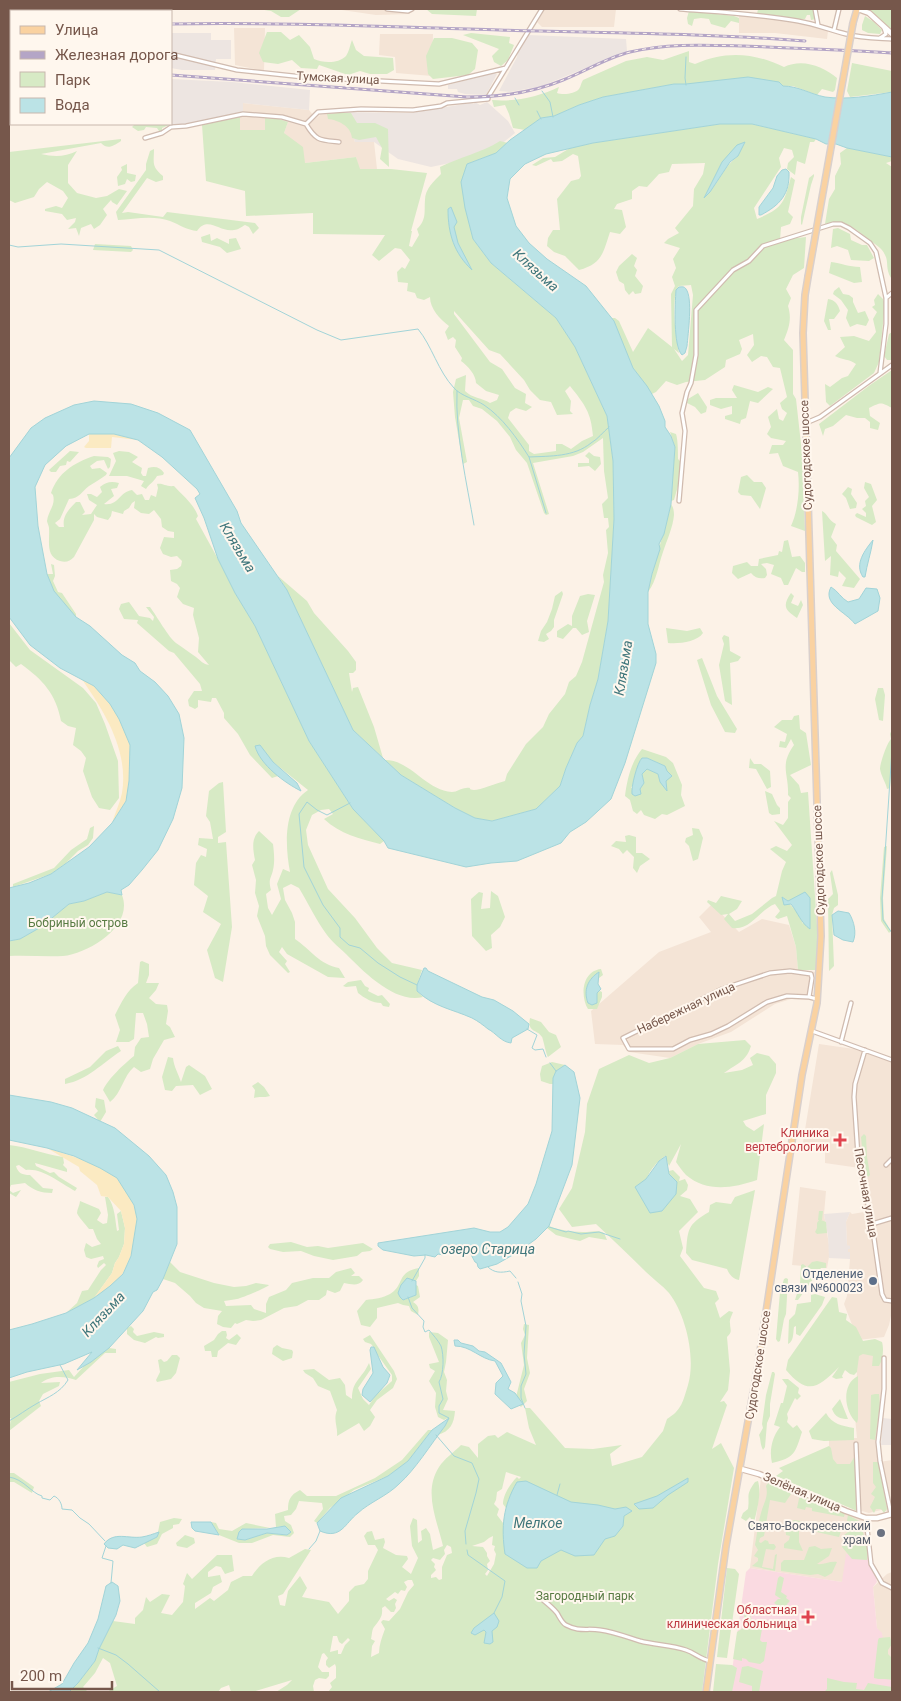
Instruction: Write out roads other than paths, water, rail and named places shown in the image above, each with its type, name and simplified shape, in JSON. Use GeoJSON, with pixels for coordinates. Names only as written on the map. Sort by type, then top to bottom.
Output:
{"type":"FeatureCollection","features":[{"type":"Feature","properties":{"kind":"main road","name":"Судогодское шоссе"},"geometry":{"type":"LineString","coordinates":[[706,1692],[722,1568],[758,1365],[802,1075],[818,999],[821,936],[803,316],[808,277],[853,23],[858,9]]}},
{"type":"Feature","properties":{"kind":"street"},"geometry":{"type":"LineString","coordinates":[[388,9],[408,11],[412,9]]}},
{"type":"Feature","properties":{"kind":"street"},"geometry":{"type":"LineString","coordinates":[[306,124],[318,112],[361,109],[413,110],[441,106],[447,103],[486,100],[542,9]]}},
{"type":"Feature","properties":{"kind":"street"},"geometry":{"type":"LineString","coordinates":[[680,9],[741,13],[818,25],[848,35],[892,38]]}},
{"type":"Feature","properties":{"kind":"street"},"geometry":{"type":"LineString","coordinates":[[739,9],[741,13]]}},
{"type":"Feature","properties":{"kind":"street"},"geometry":{"type":"LineString","coordinates":[[815,9],[818,25]]}},
{"type":"Feature","properties":{"kind":"street"},"geometry":{"type":"LineString","coordinates":[[834,30],[839,9]]}},
{"type":"Feature","properties":{"kind":"street"},"geometry":{"type":"LineString","coordinates":[[858,9],[869,13],[892,34]]}},
{"type":"Feature","properties":{"kind":"street"},"geometry":{"type":"LineString","coordinates":[[880,38],[886,34],[886,30],[882,25]]}},
{"type":"Feature","properties":{"kind":"street","name":"Тумская улица"},"geometry":{"type":"LineString","coordinates":[[172,54],[237,70],[439,84],[506,68]]}},
{"type":"Feature","properties":{"kind":"street"},"geometry":{"type":"LineString","coordinates":[[145,138],[162,133],[171,127],[186,126],[243,114],[282,118],[306,124],[314,137],[322,141],[339,142]]}},
{"type":"Feature","properties":{"kind":"street"},"geometry":{"type":"LineString","coordinates":[[679,501],[686,431],[682,414],[691,383],[696,355],[696,310],[733,270],[748,261],[763,246],[833,224],[841,224],[860,235],[870,244],[876,252],[886,298],[886,324],[880,373]]}},
{"type":"Feature","properties":{"kind":"street"},"geometry":{"type":"LineString","coordinates":[[886,298],[892,293]]}},
{"type":"Feature","properties":{"kind":"street"},"geometry":{"type":"LineString","coordinates":[[805,423],[820,417],[892,365]]}},
{"type":"Feature","properties":{"kind":"street","name":"Набережная улица"},"geometry":{"type":"LineString","coordinates":[[809,997],[811,974],[790,971],[770,973],[722,989],[623,1038],[629,1049],[673,1049],[690,1040],[711,1034],[728,1026],[767,1002],[787,996],[818,999]]}},
{"type":"Feature","properties":{"kind":"street"},"geometry":{"type":"LineString","coordinates":[[841,1042],[851,1003]]}},
{"type":"Feature","properties":{"kind":"street"},"geometry":{"type":"LineString","coordinates":[[812,1031],[892,1060]]}},
{"type":"Feature","properties":{"kind":"street","name":"Песочная улица"},"geometry":{"type":"LineString","coordinates":[[865,1050],[858,1070],[854,1097],[858,1156],[872,1224],[882,1294],[886,1300],[892,1301]]}},
{"type":"Feature","properties":{"kind":"street"},"geometry":{"type":"LineString","coordinates":[[886,1166],[892,1159]]}},
{"type":"Feature","properties":{"kind":"street"},"geometry":{"type":"LineString","coordinates":[[872,1224],[892,1218]]}},
{"type":"Feature","properties":{"kind":"street"},"geometry":{"type":"LineString","coordinates":[[884,1358],[884,1389],[878,1442],[880,1461],[892,1514],[877,1518],[866,1518],[872,1564],[882,1583],[892,1588]]}},
{"type":"Feature","properties":{"kind":"street"},"geometry":{"type":"LineString","coordinates":[[856,1444],[859,1515]]}},
{"type":"Feature","properties":{"kind":"street","name":"Зелёная улица"},"geometry":{"type":"LineString","coordinates":[[741,1469],[759,1474],[866,1518]]}},
{"type":"Feature","properties":{"kind":"street"},"geometry":{"type":"LineString","coordinates":[[543,1600],[556,1612],[564,1624],[578,1630],[603,1630],[622,1637],[632,1637],[639,1641],[677,1647],[688,1650],[701,1659],[710,1661]]}},
{"type":"Feature","properties":{"kind":"water","name":"Клязьма"},"geometry":{"type":"Polygon","coordinates":[[[748,77],[779,82],[783,86],[794,87],[833,98],[850,98],[892,92],[892,157],[836,144],[826,144],[816,139],[752,124],[720,124],[593,143],[546,154],[525,164],[510,179],[507,198],[516,226],[529,243],[547,259],[586,286],[614,321],[633,368],[659,406],[665,421],[665,427],[675,447],[671,504],[648,592],[648,624],[656,654],[656,663],[625,763],[611,799],[586,822],[570,832],[561,843],[517,861],[466,867],[388,848],[384,841],[353,809],[309,741],[255,626],[235,593],[218,559],[195,498],[200,494],[197,489],[162,457],[138,440],[114,434],[89,434],[66,446],[45,465],[35,487],[38,526],[47,574],[54,591],[76,617],[90,626],[122,655],[135,663],[140,671],[155,682],[168,696],[179,714],[184,738],[182,788],[173,819],[158,850],[129,885],[121,890],[122,895],[107,892],[84,901],[69,904],[41,927],[20,939],[9,941],[9,888],[29,883],[51,874],[89,847],[112,823],[126,801],[129,781],[130,745],[119,719],[110,704],[94,686],[60,668],[30,645],[9,617],[9,458],[31,428],[45,418],[74,405],[94,401],[131,404],[158,413],[190,430],[237,511],[241,523],[287,590],[353,730],[401,775],[455,808],[475,818],[492,821],[536,809],[560,786],[577,743],[583,736],[598,679],[608,621],[614,519],[613,461],[607,416],[575,347],[556,318],[491,263],[473,239],[461,182],[467,164],[496,153],[510,140],[541,118],[554,116],[603,97],[674,84],[748,77]]]}},
{"type":"Feature","properties":{"kind":"water"},"geometry":{"type":"Polygon","coordinates":[[[745,142],[738,156],[730,162],[704,198],[722,162],[737,145],[745,142]]]}},
{"type":"Feature","properties":{"kind":"water"},"geometry":{"type":"Polygon","coordinates":[[[786,169],[789,172],[789,180],[786,193],[774,207],[759,215],[759,207],[773,188],[777,176],[782,170],[786,169]]]}},
{"type":"Feature","properties":{"kind":"water"},"geometry":{"type":"Polygon","coordinates":[[[451,207],[457,222],[454,227],[458,243],[472,270],[456,250],[453,242],[448,218],[448,209],[451,207]]]}},
{"type":"Feature","properties":{"kind":"water"},"geometry":{"type":"Polygon","coordinates":[[[679,287],[686,289],[690,308],[687,346],[685,353],[682,355],[677,343],[675,324],[676,290],[679,287]]]}},
{"type":"Feature","properties":{"kind":"water"},"geometry":{"type":"Polygon","coordinates":[[[873,540],[865,577],[863,577],[860,562],[873,540]]]}},
{"type":"Feature","properties":{"kind":"water"},"geometry":{"type":"Polygon","coordinates":[[[831,587],[848,602],[859,599],[866,588],[877,589],[880,598],[878,611],[855,624],[832,603],[829,593],[831,587]]]}},
{"type":"Feature","properties":{"kind":"water"},"geometry":{"type":"Polygon","coordinates":[[[260,745],[273,762],[297,783],[301,791],[281,778],[262,760],[255,746],[260,745]]]}},
{"type":"Feature","properties":{"kind":"water"},"geometry":{"type":"Polygon","coordinates":[[[642,758],[647,758],[665,766],[672,776],[666,781],[667,791],[660,782],[658,774],[647,769],[642,774],[644,783],[640,789],[641,794],[635,796],[632,794],[635,775],[642,758]]]}},
{"type":"Feature","properties":{"kind":"water"},"geometry":{"type":"Polygon","coordinates":[[[805,892],[810,898],[810,929],[802,921],[791,904],[784,905],[782,897],[788,901],[805,892]]]}},
{"type":"Feature","properties":{"kind":"water"},"geometry":{"type":"Polygon","coordinates":[[[838,911],[849,913],[851,916],[855,931],[853,942],[843,940],[834,935],[832,915],[838,911]]]}},
{"type":"Feature","properties":{"kind":"water"},"geometry":{"type":"Polygon","coordinates":[[[424,968],[482,997],[494,1000],[513,1011],[529,1024],[528,1029],[512,1038],[511,1043],[507,1042],[474,1019],[430,1001],[417,991],[417,985],[424,968]]]}},
{"type":"Feature","properties":{"kind":"water"},"geometry":{"type":"Polygon","coordinates":[[[599,972],[598,984],[601,989],[597,993],[597,1003],[592,1005],[588,1003],[586,989],[589,981],[599,972]]]}},
{"type":"Feature","properties":{"kind":"water","name":"озеро Старица"},"geometry":{"type":"Polygon","coordinates":[[[565,1065],[574,1072],[580,1098],[572,1165],[549,1226],[536,1239],[497,1264],[480,1269],[468,1249],[460,1254],[452,1252],[443,1255],[438,1254],[435,1257],[426,1255],[414,1256],[383,1250],[378,1246],[378,1243],[474,1228],[490,1232],[500,1232],[508,1227],[528,1204],[536,1184],[552,1131],[553,1078],[556,1071],[565,1065]]]}},
{"type":"Feature","properties":{"kind":"water","name":"Клязьма"},"geometry":{"type":"Polygon","coordinates":[[[9,1095],[51,1102],[72,1108],[115,1128],[149,1156],[166,1175],[177,1207],[177,1244],[157,1290],[153,1292],[143,1311],[109,1348],[77,1370],[92,1352],[64,1364],[9,1378],[9,1330],[66,1313],[94,1298],[123,1274],[131,1256],[137,1219],[134,1205],[117,1178],[100,1168],[74,1156],[9,1140],[9,1095]]]}},
{"type":"Feature","properties":{"kind":"water"},"geometry":{"type":"Polygon","coordinates":[[[666,1156],[669,1174],[677,1182],[676,1194],[662,1211],[650,1213],[635,1187],[646,1179],[659,1161],[666,1156]]]}},
{"type":"Feature","properties":{"kind":"water"},"geometry":{"type":"Polygon","coordinates":[[[407,1278],[416,1281],[416,1295],[403,1300],[398,1293],[401,1285],[407,1278]]]}},
{"type":"Feature","properties":{"kind":"water"},"geometry":{"type":"Polygon","coordinates":[[[454,1340],[473,1346],[501,1363],[511,1382],[508,1389],[515,1393],[523,1404],[511,1409],[495,1394],[496,1383],[503,1376],[495,1361],[466,1348],[455,1346],[454,1340]]]}},
{"type":"Feature","properties":{"kind":"water"},"geometry":{"type":"Polygon","coordinates":[[[371,1347],[374,1347],[383,1367],[390,1375],[387,1383],[370,1402],[362,1395],[363,1389],[373,1373],[371,1347]]]}},
{"type":"Feature","properties":{"kind":"water"},"geometry":{"type":"Polygon","coordinates":[[[449,1418],[417,1464],[394,1488],[363,1509],[338,1532],[327,1533],[320,1531],[317,1523],[341,1498],[388,1476],[408,1461],[432,1430],[449,1418]]]}},
{"type":"Feature","properties":{"kind":"water"},"geometry":{"type":"Polygon","coordinates":[[[688,1478],[688,1482],[653,1508],[639,1509],[634,1504],[657,1496],[688,1478]]]}},
{"type":"Feature","properties":{"kind":"water","name":"Мелкое"},"geometry":{"type":"Polygon","coordinates":[[[526,1481],[571,1502],[615,1509],[626,1507],[632,1511],[624,1516],[623,1526],[615,1536],[605,1539],[594,1555],[575,1556],[561,1550],[541,1561],[537,1568],[527,1568],[505,1554],[503,1535],[504,1517],[512,1491],[517,1482],[526,1481]]]}},
{"type":"Feature","properties":{"kind":"water"},"geometry":{"type":"Polygon","coordinates":[[[191,1522],[211,1522],[219,1535],[195,1531],[192,1528],[191,1522]]]}},
{"type":"Feature","properties":{"kind":"water"},"geometry":{"type":"Polygon","coordinates":[[[285,1526],[291,1532],[287,1535],[267,1533],[245,1540],[237,1539],[242,1529],[267,1529],[285,1526]]]}},
{"type":"Feature","properties":{"kind":"water"},"geometry":{"type":"Polygon","coordinates":[[[159,1532],[157,1537],[135,1548],[123,1545],[117,1549],[108,1548],[104,1544],[112,1538],[122,1536],[142,1537],[159,1532]]]}},
{"type":"Feature","properties":{"kind":"water"},"geometry":{"type":"Polygon","coordinates":[[[112,1582],[118,1586],[120,1601],[116,1615],[95,1661],[69,1692],[48,1692],[62,1684],[88,1643],[98,1619],[106,1586],[112,1582]]]}},
{"type":"Feature","properties":{"kind":"water"},"geometry":{"type":"Polygon","coordinates":[[[494,1613],[499,1621],[497,1627],[492,1631],[493,1642],[490,1644],[484,1643],[486,1632],[484,1630],[475,1635],[471,1633],[474,1628],[494,1613]]]}},
{"type":"Feature","properties":{"kind":"waterway"},"geometry":{"type":"LineString","coordinates":[[686,57],[686,85]]}},
{"type":"Feature","properties":{"kind":"waterway"},"geometry":{"type":"LineString","coordinates":[[542,91],[550,102],[553,117]]}},
{"type":"Feature","properties":{"kind":"waterway"},"geometry":{"type":"LineString","coordinates":[[515,98],[519,105]]}},
{"type":"Feature","properties":{"kind":"waterway"},"geometry":{"type":"LineString","coordinates":[[537,111],[541,119]]}},
{"type":"Feature","properties":{"kind":"waterway"},"geometry":{"type":"LineString","coordinates":[[9,245],[18,247],[61,244],[159,250],[317,330],[341,340],[418,329],[454,388],[484,405],[497,416],[514,435],[529,457],[562,455],[577,451],[594,441],[609,427]]}},
{"type":"Feature","properties":{"kind":"waterway"},"geometry":{"type":"LineString","coordinates":[[457,391],[460,441],[474,525]]}},
{"type":"Feature","properties":{"kind":"waterway"},"geometry":{"type":"LineString","coordinates":[[529,457],[546,513]]}},
{"type":"Feature","properties":{"kind":"waterway"},"geometry":{"type":"LineString","coordinates":[[892,750],[882,899],[883,920],[892,933]]}},
{"type":"Feature","properties":{"kind":"waterway"},"geometry":{"type":"LineString","coordinates":[[350,803],[327,815],[307,802],[299,814],[304,867],[323,905],[340,928],[340,937],[349,945],[360,948],[378,963],[400,977],[417,985]]}},
{"type":"Feature","properties":{"kind":"waterway"},"geometry":{"type":"LineString","coordinates":[[527,1029],[537,1035],[532,1048],[535,1050],[543,1049],[546,1057]]}},
{"type":"Feature","properties":{"kind":"waterway"},"geometry":{"type":"LineString","coordinates":[[550,1063],[556,1071]]}},
{"type":"Feature","properties":{"kind":"waterway"},"geometry":{"type":"LineString","coordinates":[[549,1227],[581,1234],[599,1232],[620,1239]]}},
{"type":"Feature","properties":{"kind":"waterway"},"geometry":{"type":"LineString","coordinates":[[412,1281],[425,1255]]}},
{"type":"Feature","properties":{"kind":"waterway"},"geometry":{"type":"LineString","coordinates":[[488,1267],[498,1272],[510,1271],[516,1278]]}},
{"type":"Feature","properties":{"kind":"waterway"},"geometry":{"type":"LineString","coordinates":[[518,1282],[522,1294],[521,1301],[526,1326],[524,1354],[526,1374],[521,1386],[521,1398],[525,1408]]}},
{"type":"Feature","properties":{"kind":"waterway"},"geometry":{"type":"LineString","coordinates":[[408,1297],[412,1308],[424,1321],[423,1327],[425,1332],[429,1330],[441,1346],[443,1364],[439,1382],[443,1399],[439,1406],[439,1413],[448,1419]]}},
{"type":"Feature","properties":{"kind":"waterway"},"geometry":{"type":"LineString","coordinates":[[9,1421],[54,1394],[65,1384],[68,1380],[60,1365]]}},
{"type":"Feature","properties":{"kind":"waterway"},"geometry":{"type":"LineString","coordinates":[[436,1435],[454,1456],[472,1463],[479,1479],[465,1531],[466,1544]]}},
{"type":"Feature","properties":{"kind":"waterway"},"geometry":{"type":"LineString","coordinates":[[9,1477],[19,1480],[42,1496],[42,1498],[50,1500],[54,1496],[56,1497],[60,1501],[62,1509],[72,1510],[105,1541]]}},
{"type":"Feature","properties":{"kind":"waterway"},"geometry":{"type":"LineString","coordinates":[[557,1495],[560,1484]]}},
{"type":"Feature","properties":{"kind":"waterway"},"geometry":{"type":"LineString","coordinates":[[309,1549],[316,1541],[320,1531]]}},
{"type":"Feature","properties":{"kind":"waterway"},"geometry":{"type":"LineString","coordinates":[[106,1546],[102,1558],[113,1561],[111,1583]]}},
{"type":"Feature","properties":{"kind":"waterway"},"geometry":{"type":"LineString","coordinates":[[467,1550],[468,1555],[505,1581],[502,1597],[494,1613]]}},
{"type":"Feature","properties":{"kind":"waterway"},"geometry":{"type":"LineString","coordinates":[[98,1648],[116,1655],[160,1692]]}},
{"type":"Feature","properties":{"kind":"railway"},"geometry":{"type":"LineString","coordinates":[[172,24],[336,25],[690,35],[805,41]]}},
{"type":"Feature","properties":{"kind":"railway"},"geometry":{"type":"LineString","coordinates":[[172,75],[479,97],[504,95],[540,88],[621,55],[658,47],[687,45],[730,46],[892,53]]}},
{"type":"Feature","properties":{"kind":"place","name":"Клиника вертебрологии"},"geometry":{"type":"Point","coordinates":[840,1140]}},
{"type":"Feature","properties":{"kind":"place","name":"Отделение связи №600023"},"geometry":{"type":"Point","coordinates":[873,1281]}},
{"type":"Feature","properties":{"kind":"place","name":"Свято-Воскресенский храм"},"geometry":{"type":"Point","coordinates":[881,1533]}},
{"type":"Feature","properties":{"kind":"place","name":"Областная клиническая больница"},"geometry":{"type":"Point","coordinates":[808,1617]}},
{"type":"Feature","properties":{"kind":"park label","name":"Бобриный остров"},"geometry":{"type":"Point","coordinates":[78,923]}},
{"type":"Feature","properties":{"kind":"park label","name":"Загородный парк"},"geometry":{"type":"Point","coordinates":[585,1596]}}]}
